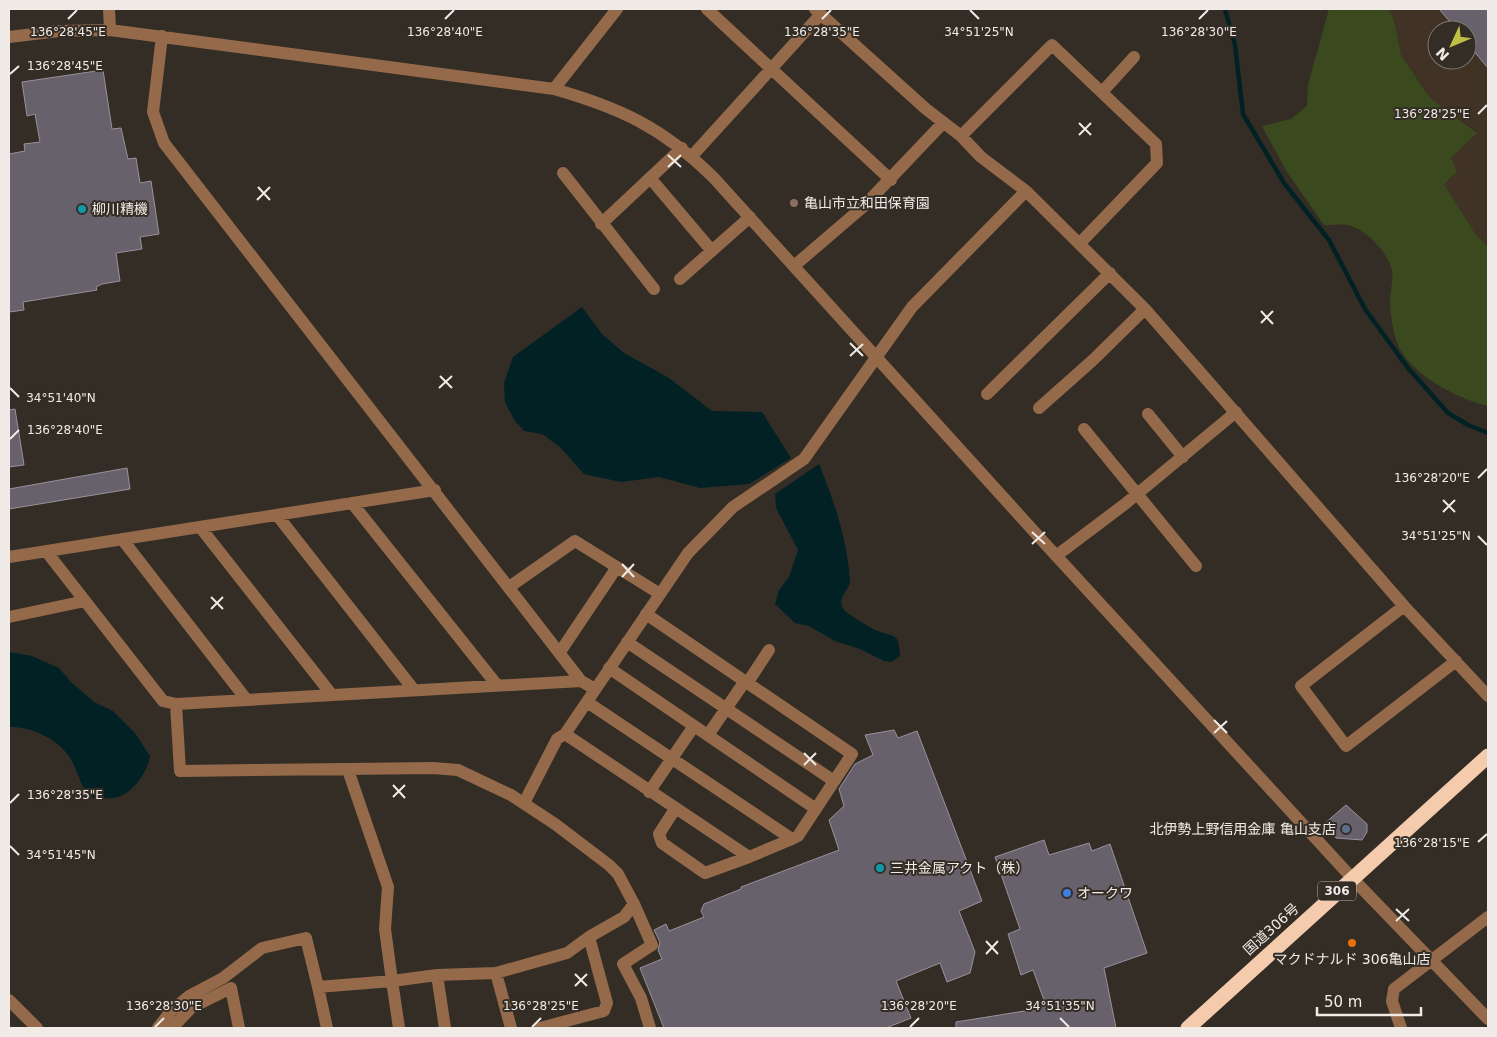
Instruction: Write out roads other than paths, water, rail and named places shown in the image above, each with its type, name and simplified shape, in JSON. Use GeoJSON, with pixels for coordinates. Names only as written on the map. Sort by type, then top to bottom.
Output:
{"type":"FeatureCollection","features":[{"type":"Feature","properties":{"kind":"highway","name":"国道306号"},"geometry":{"type":"LineString","coordinates":[[1188,1028],[1488,756]]}},
{"type":"Feature","properties":{"kind":"street"},"geometry":{"type":"LineString","coordinates":[[109,9],[110,30]]}},
{"type":"Feature","properties":{"kind":"street"},"geometry":{"type":"LineString","coordinates":[[554,89],[617,9]]}},
{"type":"Feature","properties":{"kind":"street"},"geometry":{"type":"LineString","coordinates":[[707,9],[891,180]]}},
{"type":"Feature","properties":{"kind":"street"},"geometry":{"type":"LineString","coordinates":[[601,224],[651,179],[687,152],[770,69],[818,11],[943,123],[961,136],[981,157],[1026,191],[1110,273],[1145,309],[1236,412],[1404,606],[1488,696]]}},
{"type":"Feature","properties":{"kind":"street"},"geometry":{"type":"LineString","coordinates":[[9,37],[59,31],[110,30],[554,89],[605,105],[634,117],[663,133],[687,152],[750,217],[1056,556],[1352,878],[1488,1020]]}},
{"type":"Feature","properties":{"kind":"street"},"geometry":{"type":"LineString","coordinates":[[162,36],[153,112],[164,143],[249,255],[435,490],[581,681],[595,689]]}},
{"type":"Feature","properties":{"kind":"street"},"geometry":{"type":"LineString","coordinates":[[961,136],[1052,45],[1156,144],[1158,158],[1157,164],[1080,243]]}},
{"type":"Feature","properties":{"kind":"street"},"geometry":{"type":"LineString","coordinates":[[1102,92],[1134,58]]}},
{"type":"Feature","properties":{"kind":"street"},"geometry":{"type":"LineString","coordinates":[[794,266],[891,180],[943,123]]}},
{"type":"Feature","properties":{"kind":"street"},"geometry":{"type":"LineString","coordinates":[[563,173],[601,224],[654,289]]}},
{"type":"Feature","properties":{"kind":"street"},"geometry":{"type":"LineString","coordinates":[[651,179],[712,251]]}},
{"type":"Feature","properties":{"kind":"street"},"geometry":{"type":"LineString","coordinates":[[524,803],[557,739],[565,734],[688,553],[727,513],[804,459],[912,307],[1026,191]]}},
{"type":"Feature","properties":{"kind":"street"},"geometry":{"type":"LineString","coordinates":[[680,279],[750,217]]}},
{"type":"Feature","properties":{"kind":"street"},"geometry":{"type":"LineString","coordinates":[[987,394],[1110,273]]}},
{"type":"Feature","properties":{"kind":"street"},"geometry":{"type":"LineString","coordinates":[[1039,408],[1093,360],[1145,309]]}},
{"type":"Feature","properties":{"kind":"street"},"geometry":{"type":"LineString","coordinates":[[1056,556],[1183,457],[1236,412]]}},
{"type":"Feature","properties":{"kind":"street"},"geometry":{"type":"LineString","coordinates":[[1148,414],[1183,457]]}},
{"type":"Feature","properties":{"kind":"street"},"geometry":{"type":"LineString","coordinates":[[1084,429],[1130,487],[1138,492],[1196,566]]}},
{"type":"Feature","properties":{"kind":"street"},"geometry":{"type":"LineString","coordinates":[[9,557],[435,490]]}},
{"type":"Feature","properties":{"kind":"street"},"geometry":{"type":"LineString","coordinates":[[352,503],[497,686]]}},
{"type":"Feature","properties":{"kind":"street"},"geometry":{"type":"LineString","coordinates":[[277,515],[414,690]]}},
{"type":"Feature","properties":{"kind":"street"},"geometry":{"type":"LineString","coordinates":[[200,527],[332,695]]}},
{"type":"Feature","properties":{"kind":"street"},"geometry":{"type":"LineString","coordinates":[[122,539],[246,699]]}},
{"type":"Feature","properties":{"kind":"street"},"geometry":{"type":"LineString","coordinates":[[509,587],[574,541],[660,594]]}},
{"type":"Feature","properties":{"kind":"street"},"geometry":{"type":"LineString","coordinates":[[46,551],[163,701],[176,704],[581,681]]}},
{"type":"Feature","properties":{"kind":"street"},"geometry":{"type":"LineString","coordinates":[[560,652],[617,567]]}},
{"type":"Feature","properties":{"kind":"street"},"geometry":{"type":"LineString","coordinates":[[9,618],[85,600]]}},
{"type":"Feature","properties":{"kind":"street"},"geometry":{"type":"LineString","coordinates":[[1404,606],[1301,686],[1346,746],[1456,661]]}},
{"type":"Feature","properties":{"kind":"street"},"geometry":{"type":"LineString","coordinates":[[646,614],[852,754],[798,836],[706,873],[662,844],[659,834],[675,809]]}},
{"type":"Feature","properties":{"kind":"street"},"geometry":{"type":"LineString","coordinates":[[627,642],[834,781]]}},
{"type":"Feature","properties":{"kind":"street"},"geometry":{"type":"LineString","coordinates":[[708,735],[769,650]]}},
{"type":"Feature","properties":{"kind":"street"},"geometry":{"type":"LineString","coordinates":[[609,668],[816,809]]}},
{"type":"Feature","properties":{"kind":"street"},"geometry":{"type":"LineString","coordinates":[[587,702],[792,839]]}},
{"type":"Feature","properties":{"kind":"street"},"geometry":{"type":"LineString","coordinates":[[176,704],[180,771],[433,768],[458,770],[524,803],[609,865],[618,874],[652,945],[623,964],[641,998],[650,1028]]}},
{"type":"Feature","properties":{"kind":"street"},"geometry":{"type":"LineString","coordinates":[[649,792],[694,726]]}},
{"type":"Feature","properties":{"kind":"street"},"geometry":{"type":"LineString","coordinates":[[565,734],[649,792],[749,857]]}},
{"type":"Feature","properties":{"kind":"street"},"geometry":{"type":"LineString","coordinates":[[348,770],[388,887],[386,929],[399,1028]]}},
{"type":"Feature","properties":{"kind":"street"},"geometry":{"type":"LineString","coordinates":[[318,987],[392,982],[437,975],[496,973],[566,952],[624,917],[634,904]]}},
{"type":"Feature","properties":{"kind":"street"},"geometry":{"type":"LineString","coordinates":[[1401,1028],[1392,994],[1394,990],[1488,917]]}},
{"type":"Feature","properties":{"kind":"street"},"geometry":{"type":"LineString","coordinates":[[540,1028],[554,1027],[604,1011],[607,1003],[589,937]]}},
{"type":"Feature","properties":{"kind":"street"},"geometry":{"type":"LineString","coordinates":[[158,1028],[172,1011],[189,996],[223,978],[262,948],[306,938],[327,1028]]}},
{"type":"Feature","properties":{"kind":"street"},"geometry":{"type":"LineString","coordinates":[[496,973],[510,1028]]}},
{"type":"Feature","properties":{"kind":"street"},"geometry":{"type":"LineString","coordinates":[[437,975],[445,1028]]}},
{"type":"Feature","properties":{"kind":"street"},"geometry":{"type":"LineString","coordinates":[[172,1028],[191,1008],[231,988],[239,1028]]}},
{"type":"Feature","properties":{"kind":"street"},"geometry":{"type":"LineString","coordinates":[[9,1000],[37,1028]]}},
{"type":"Feature","properties":{"kind":"water"},"geometry":{"type":"Polygon","coordinates":[[[582,307],[602,334],[624,353],[669,378],[712,411],[762,412],[791,458],[749,484],[700,488],[659,477],[621,482],[584,474],[560,447],[542,434],[524,431],[515,421],[505,402],[504,383],[513,357],[582,307]]]}},
{"type":"Feature","properties":{"kind":"water"},"geometry":{"type":"Polygon","coordinates":[[[819,464],[838,516],[845,543],[850,582],[841,602],[842,606],[846,612],[864,624],[896,638],[900,656],[892,662],[884,661],[860,649],[835,641],[809,626],[795,623],[775,604],[779,590],[789,577],[798,550],[776,508],[775,494],[819,464]]]}},
{"type":"Feature","properties":{"kind":"water"},"geometry":{"type":"Polygon","coordinates":[[[9,652],[32,656],[59,668],[71,682],[94,702],[113,711],[135,733],[150,756],[143,775],[129,791],[115,798],[93,798],[82,784],[70,758],[59,745],[35,731],[9,727],[9,652]]]}},
{"type":"Feature","properties":{"kind":"waterway"},"geometry":{"type":"LineString","coordinates":[[1225,9],[1235,45],[1243,114],[1284,183],[1329,240],[1365,309],[1408,368],[1448,413],[1468,425],[1488,433]]}},
{"type":"Feature","properties":{"kind":"place","name":"亀山市立和田保育園"},"geometry":{"type":"Point","coordinates":[794,203]}},
{"type":"Feature","properties":{"kind":"place","name":"柳川精機"},"geometry":{"type":"Point","coordinates":[82,209]}},
{"type":"Feature","properties":{"kind":"place","name":"北伊勢上野信用金庫 亀山支店"},"geometry":{"type":"Point","coordinates":[1346,829]}},
{"type":"Feature","properties":{"kind":"place","name":"三井金属アクト（株）"},"geometry":{"type":"Point","coordinates":[880,868]}},
{"type":"Feature","properties":{"kind":"place","name":"オークワ"},"geometry":{"type":"Point","coordinates":[1067,893]}},
{"type":"Feature","properties":{"kind":"place","name":"マクドナルド 306亀山店"},"geometry":{"type":"Point","coordinates":[1352,943]}}]}
